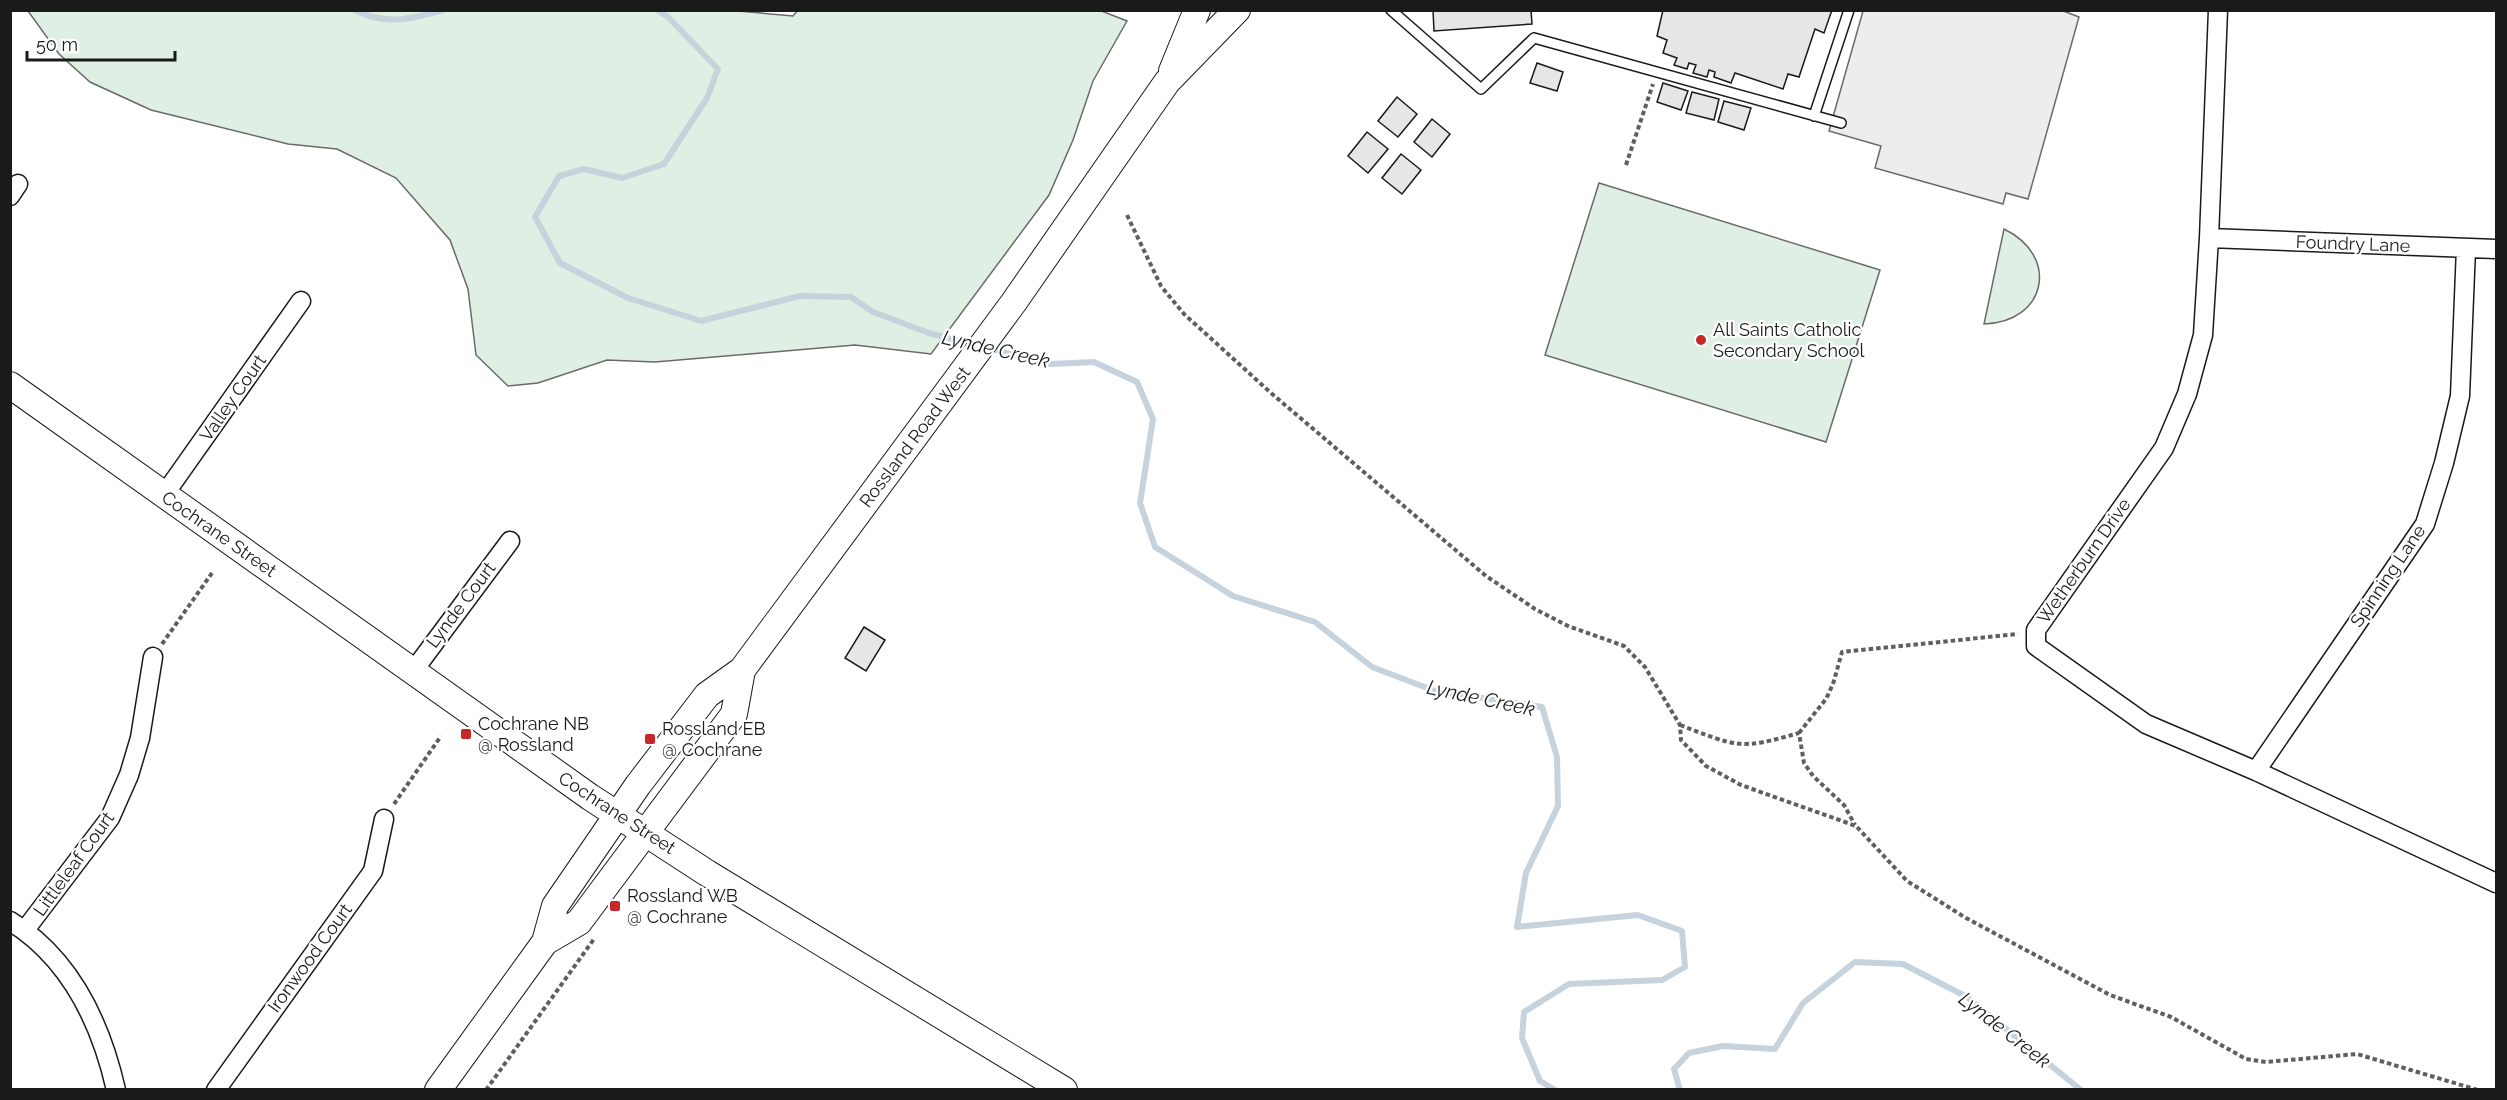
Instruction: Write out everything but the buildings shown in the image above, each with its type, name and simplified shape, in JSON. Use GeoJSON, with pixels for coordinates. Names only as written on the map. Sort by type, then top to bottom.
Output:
{"type":"FeatureCollection","features":[{"type":"Feature","properties":{"kind":"main road","name":"Rossland Road West"},"geometry":{"type":"LineString","coordinates":[[1167,82],[1197,10]]}},
{"type":"Feature","properties":{"kind":"main road","name":"Rossland Road West"},"geometry":{"type":"LineString","coordinates":[[438,1089],[545,942],[555,906],[618,815],[707,695],[742,670],[1014,302],[1167,82],[1237,10]]}},
{"type":"Feature","properties":{"kind":"main road","name":"Cochrane Street"},"geometry":{"type":"LineString","coordinates":[[10,385],[414,670],[518,748],[618,815],[708,873],[1064,1089]]}},
{"type":"Feature","properties":{"kind":"main road","name":"Rossland Road West"},"geometry":{"type":"LineString","coordinates":[[545,942],[579,922],[734,714],[742,670]]}},
{"type":"Feature","properties":{"kind":"street","name":"Wetherburn Drive"},"geometry":{"type":"LineString","coordinates":[[2218,10],[2203,336],[2187,394],[2164,448],[2036,630],[2036,646],[2146,724],[2256,771],[2496,883]]}},
{"type":"Feature","properties":{"kind":"street","name":"Foundry Lane"},"geometry":{"type":"LineString","coordinates":[[2209,238],[2496,249]]}},
{"type":"Feature","properties":{"kind":"street","name":"Spinning Lane"},"geometry":{"type":"LineString","coordinates":[[2256,771],[2426,524],[2460,396],[2466,248]]}},
{"type":"Feature","properties":{"kind":"street","name":"Valley Court"},"geometry":{"type":"LineString","coordinates":[[164,495],[301,301]]}},
{"type":"Feature","properties":{"kind":"street","name":"Lynde Court"},"geometry":{"type":"LineString","coordinates":[[414,670],[510,541]]}},
{"type":"Feature","properties":{"kind":"street","name":"Littleleaf Court"},"geometry":{"type":"LineString","coordinates":[[18,925],[110,818],[129,775],[140,738],[153,657]]}},
{"type":"Feature","properties":{"kind":"street","name":"Ironwood Court"},"geometry":{"type":"LineString","coordinates":[[216,1089],[373,871],[384,819]]}},
{"type":"Feature","properties":{"kind":"street"},"geometry":{"type":"LineString","coordinates":[[18,925],[70,977],[97,1024],[116,1089]]}},
{"type":"Feature","properties":{"kind":"lane"},"geometry":{"type":"LineString","coordinates":[[1391,10],[1481,89],[1534,38],[1841,123]]}},
{"type":"Feature","properties":{"kind":"lane"},"geometry":{"type":"LineString","coordinates":[[1814,116],[1849,10]]}},
{"type":"Feature","properties":{"kind":"path"},"geometry":{"type":"LineString","coordinates":[[1626,165],[1657,73]]}},
{"type":"Feature","properties":{"kind":"path"},"geometry":{"type":"LineString","coordinates":[[1127,215],[1161,286],[1184,314],[1271,393],[1486,576],[1543,613],[1624,646],[1645,667],[1680,725],[1681,740],[1706,766],[1741,785],[1856,826]]}},
{"type":"Feature","properties":{"kind":"path"},"geometry":{"type":"LineString","coordinates":[[153,657],[212,573]]}},
{"type":"Feature","properties":{"kind":"path"},"geometry":{"type":"LineString","coordinates":[[1680,725],[1731,745],[1754,746],[1799,733],[1826,699],[1842,652],[2002,637],[2036,630]]}},
{"type":"Feature","properties":{"kind":"path"},"geometry":{"type":"LineString","coordinates":[[1799,733],[1804,763],[1813,776],[1844,805],[1856,826],[1907,881],[1966,918],[2110,995],[2171,1017],[2246,1059],[2266,1062],[2357,1054],[2478,1089]]}},
{"type":"Feature","properties":{"kind":"path"},"geometry":{"type":"LineString","coordinates":[[384,819],[441,736]]}},
{"type":"Feature","properties":{"kind":"path"},"geometry":{"type":"LineString","coordinates":[[486,1089],[595,938]]}},
{"type":"Feature","properties":{"kind":"green space"},"geometry":{"type":"Polygon","coordinates":[[[798,10],[1099,10],[1127,21],[1093,81],[1073,140],[1049,195],[931,354],[855,345],[655,362],[607,360],[538,383],[508,386],[476,355],[468,289],[450,240],[396,178],[337,149],[288,144],[151,110],[90,82],[59,54],[28,11],[738,11],[793,16],[798,10]]]}},
{"type":"Feature","properties":{"kind":"green space"},"geometry":{"type":"Polygon","coordinates":[[[1599,183],[1880,270],[1826,442],[1545,355],[1599,183]]]}},
{"type":"Feature","properties":{"kind":"green space"},"geometry":{"type":"Polygon","coordinates":[[[2004,229],[2022,241],[2033,255],[2039,270],[2039,286],[2033,300],[2022,312],[2005,320],[1984,324],[2004,229]]]}},
{"type":"Feature","properties":{"kind":"shaded area"},"geometry":{"type":"Polygon","coordinates":[[[2061,10],[2079,17],[2028,199],[2006,193],[2003,204],[1875,168],[1881,146],[1829,131],[1863,11],[2061,10]]]}},
{"type":"Feature","properties":{"kind":"waterway","name":"Lynde Creek"},"geometry":{"type":"LineString","coordinates":[[355,10],[366,15],[388,19],[409,18],[443,10]]}},
{"type":"Feature","properties":{"kind":"waterway","name":"Lynde Creek"},"geometry":{"type":"LineString","coordinates":[[658,10],[669,18],[718,69],[707,98],[664,164],[622,178],[584,169],[559,176],[535,217],[560,263],[628,298],[701,321],[800,296],[851,297],[873,312],[929,333],[974,345]]}},
{"type":"Feature","properties":{"kind":"waterway","name":"Lynde Creek"},"geometry":{"type":"LineString","coordinates":[[987,348],[1051,364],[1094,362],[1137,382],[1153,419],[1140,503],[1155,547],[1233,596],[1315,622],[1372,667],[1435,691],[1542,707],[1557,757],[1558,806],[1526,873],[1517,927],[1638,915],[1682,931],[1685,967],[1662,980],[1569,984],[1524,1012],[1522,1038],[1540,1081],[1555,1090]]}},
{"type":"Feature","properties":{"kind":"waterway","name":"Lynde Creek"},"geometry":{"type":"LineString","coordinates":[[1680,1090],[1674,1069],[1689,1053],[1723,1046],[1775,1049],[1803,1003],[1855,962],[1903,964],[1967,997],[2081,1090]]}},
{"type":"Feature","properties":{"kind":"place","name":"All Saints Catholic Secondary School"},"geometry":{"type":"Point","coordinates":[1701,340]}},
{"type":"Feature","properties":{"kind":"place","name":"Cochrane NB @ Rossland"},"geometry":{"type":"Point","coordinates":[466,734]}},
{"type":"Feature","properties":{"kind":"place","name":"Rossland EB @ Cochrane"},"geometry":{"type":"Point","coordinates":[650,739]}},
{"type":"Feature","properties":{"kind":"place","name":"Rossland WB @ Cochrane"},"geometry":{"type":"Point","coordinates":[615,906]}}]}
